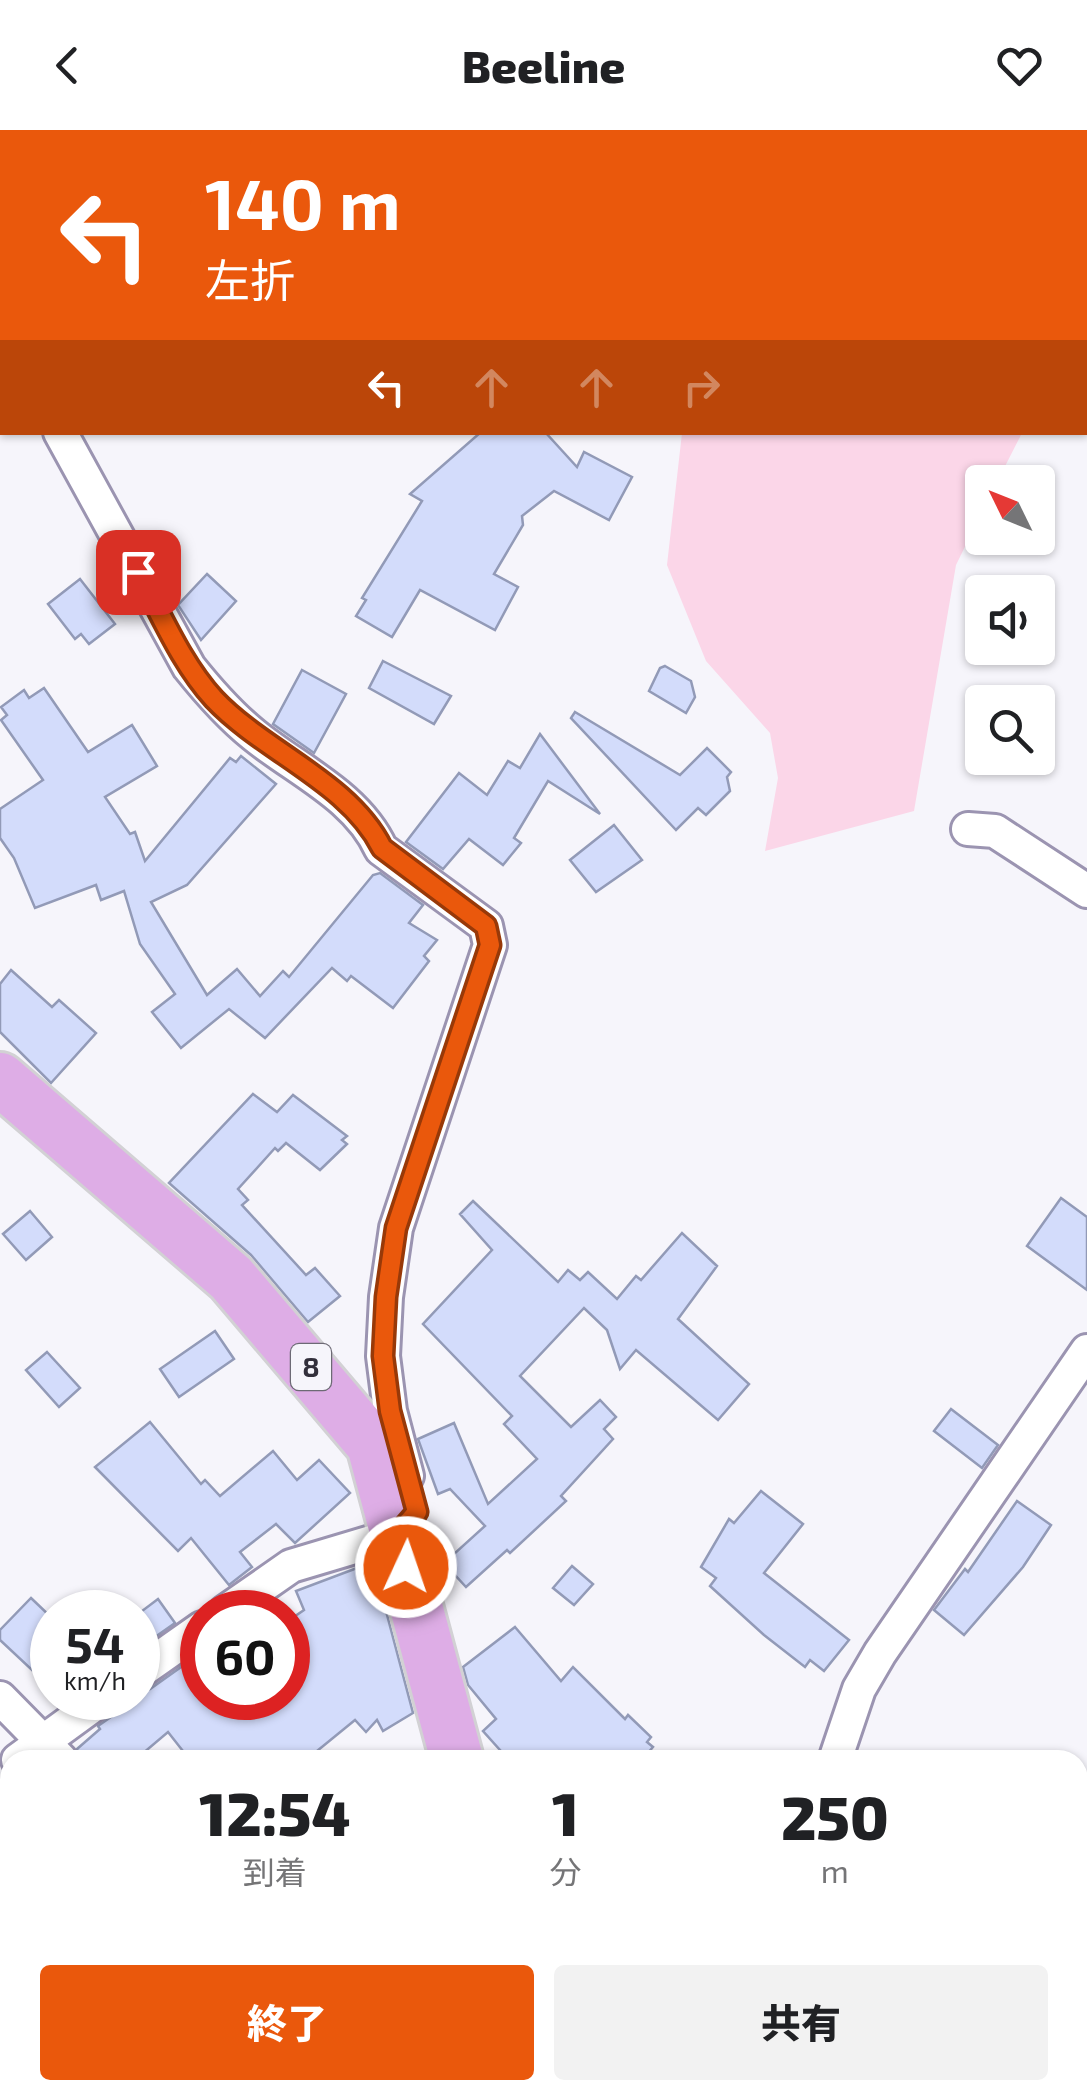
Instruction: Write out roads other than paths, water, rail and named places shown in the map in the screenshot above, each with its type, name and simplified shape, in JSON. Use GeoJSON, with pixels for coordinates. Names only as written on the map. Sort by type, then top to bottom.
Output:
{"type":"FeatureCollection","features":[{"type":"Feature","properties":{"kind":"main road","name":"8"},"geometry":{"type":"LineString","coordinates":[[0,1078],[231,1278],[324,1382],[373,1445],[454,1750]]}},
{"type":"Feature","properties":{"kind":"street"},"geometry":{"type":"LineString","coordinates":[[62,435],[189,667],[213,698],[256,737],[325,786],[373,831],[382,848],[486,926],[490,945],[396,1228],[386,1297],[383,1356],[390,1411],[417,1512],[398,1534],[291,1566],[257,1590]]}},
{"type":"Feature","properties":{"kind":"street"},"geometry":{"type":"LineString","coordinates":[[968,829],[995,831],[1087,891]]}},
{"type":"Feature","properties":{"kind":"street"},"geometry":{"type":"LineString","coordinates":[[838,1750],[859,1689],[880,1654],[1087,1351]]}},
{"type":"Feature","properties":{"kind":"street"},"geometry":{"type":"LineString","coordinates":[[0,1698],[38,1750]]}},
{"type":"Feature","properties":{"kind":"street"},"geometry":{"type":"LineString","coordinates":[[45,1750],[79,1720]]}}]}
